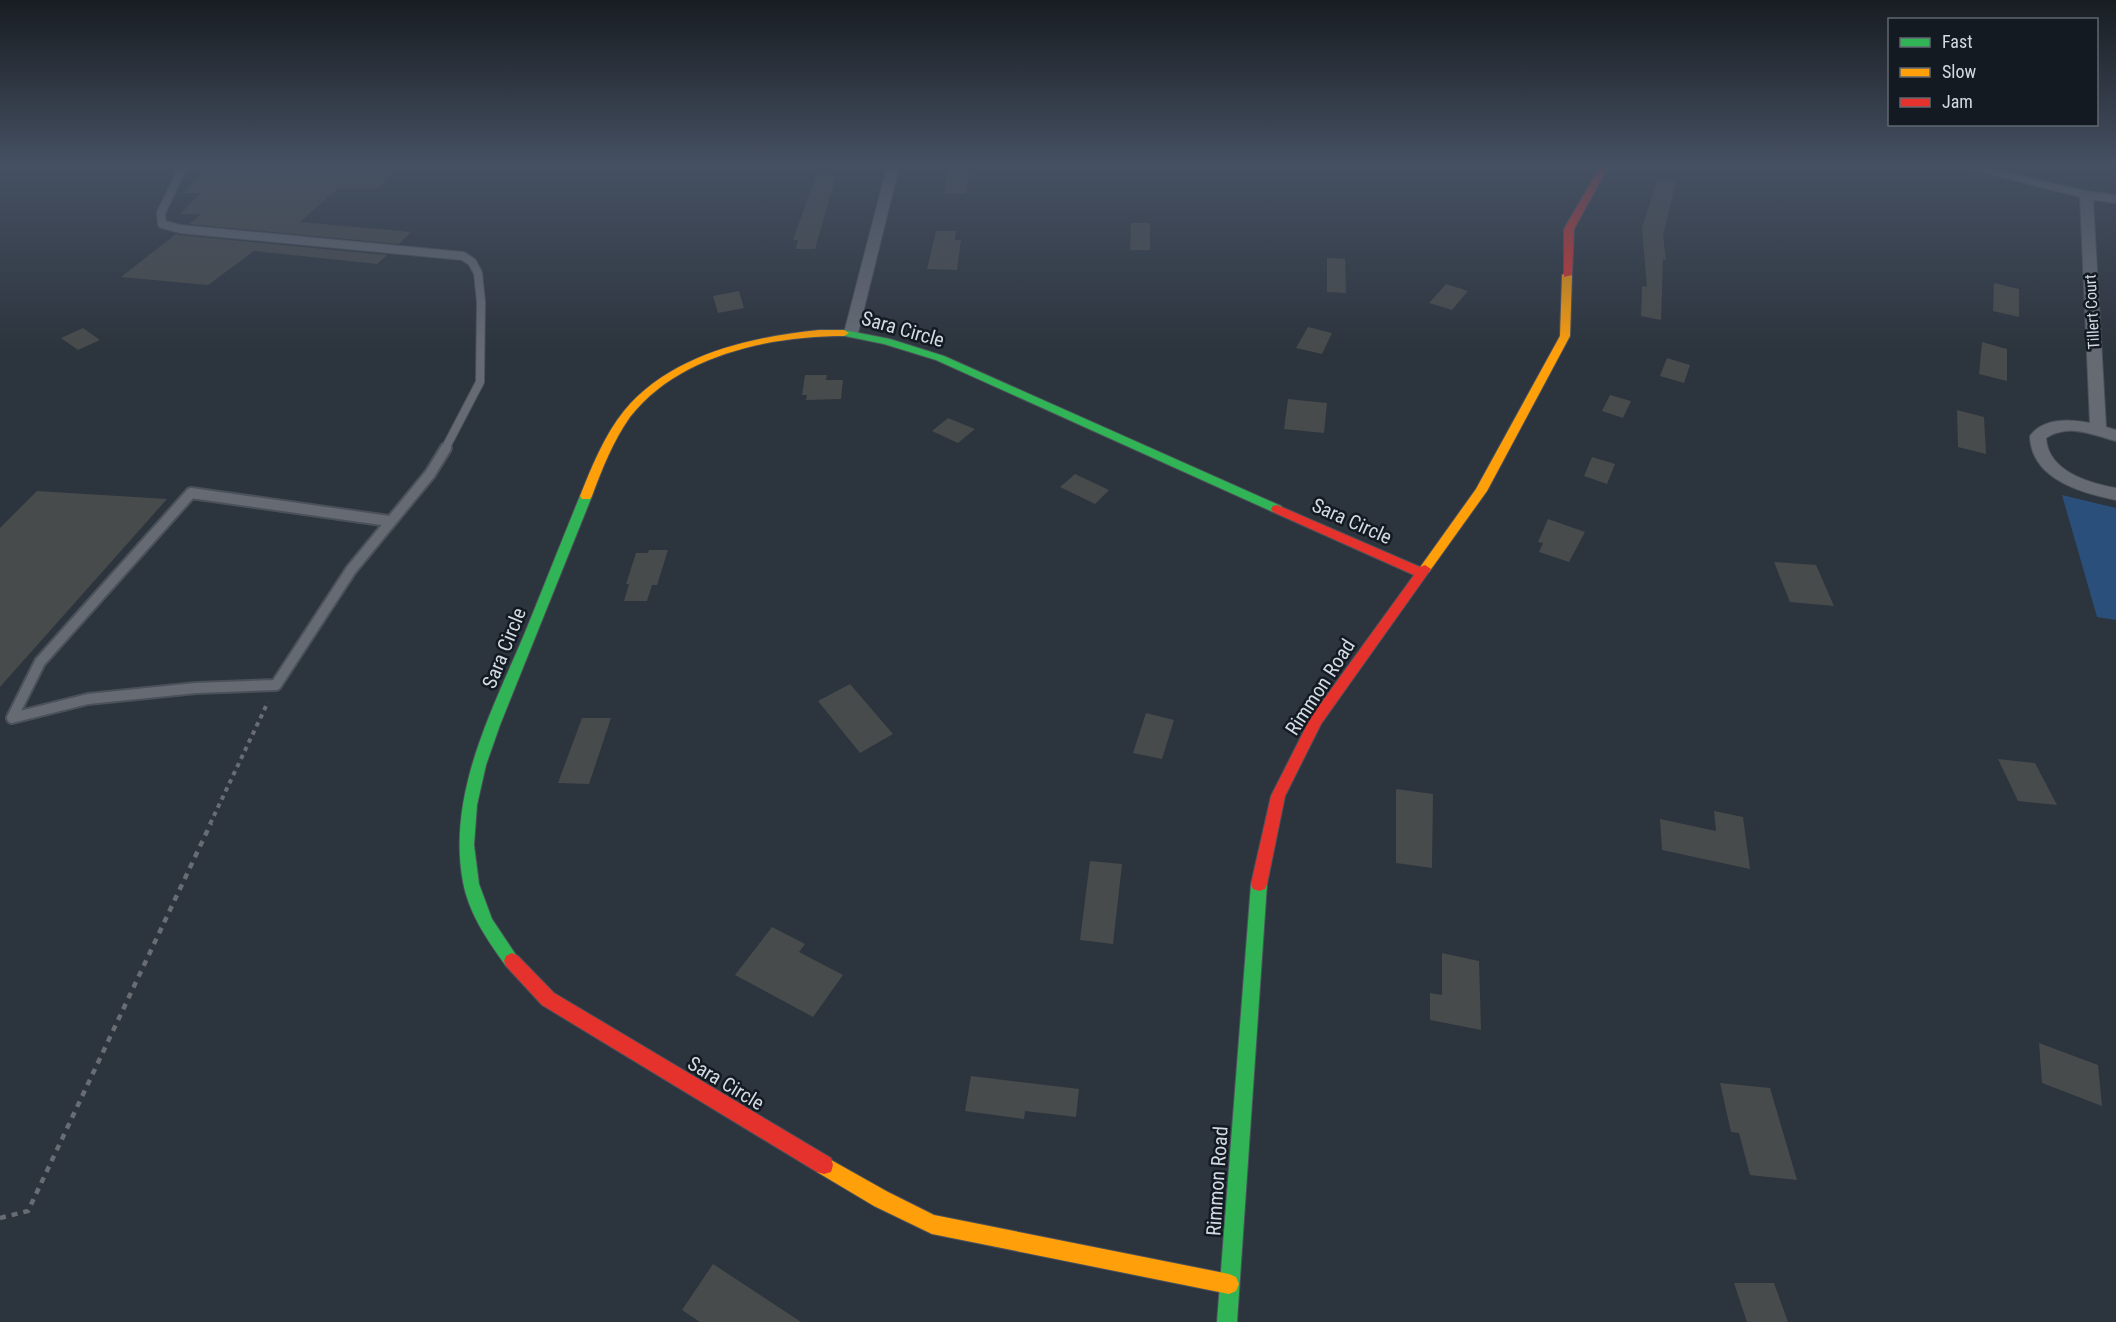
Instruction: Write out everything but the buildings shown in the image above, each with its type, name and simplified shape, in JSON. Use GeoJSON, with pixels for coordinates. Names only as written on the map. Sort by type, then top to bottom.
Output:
{"type":"FeatureCollection","features":[{"type":"Feature","properties":{"kind":"street"},"geometry":{"type":"LineString","coordinates":[[851,333],[877,229]]}},
{"type":"Feature","properties":{"kind":"street","name":"Rimmon Road"},"geometry":{"type":"LineString","coordinates":[[1227,1322],[1259,884],[1278,796],[1316,721],[1481,491],[1565,336],[1569,229]]}},
{"type":"Feature","properties":{"kind":"street","name":"Tillert Court"},"geometry":{"type":"LineString","coordinates":[[2088,229],[2098,429]]}},
{"type":"Feature","properties":{"kind":"street","name":"Sara Circle"},"geometry":{"type":"LineString","coordinates":[[1229,1284],[932,1224],[881,1199],[549,999],[513,965],[484,922],[467,875],[465,822],[478,766],[605,448],[624,417],[648,392],[682,371],[723,353],[766,341],[814,334],[851,333],[901,344],[940,358],[1421,573]]}},
{"type":"Feature","properties":{"kind":"street"},"geometry":{"type":"LineString","coordinates":[[2116,436],[2098,429],[2060,425],[2046,429],[2038,436],[2036,445],[2042,457],[2071,479],[2092,488],[2116,494]]}},
{"type":"Feature","properties":{"kind":"lane"},"geometry":{"type":"LineString","coordinates":[[179,229],[463,256],[475,267],[481,302],[480,382],[452,440],[430,474],[351,570],[276,685],[196,688],[88,699],[12,718],[40,662],[191,493],[389,521]]}},
{"type":"Feature","properties":{"kind":"path"},"geometry":{"type":"LineString","coordinates":[[0,1218],[28,1211],[276,685]]}},
{"type":"Feature","properties":{"kind":"shaded area"},"geometry":{"type":"Polygon","coordinates":[[[2062,495],[2116,508],[2116,620],[2097,617],[2062,495]]]}},
{"type":"Feature","properties":{"kind":"traffic: fast"},"geometry":{"type":"LineString","coordinates":[[844,333],[886,341],[940,358],[1277,509]]}},
{"type":"Feature","properties":{"kind":"traffic: fast"},"geometry":{"type":"LineString","coordinates":[[512,961],[486,923],[471,884],[466,845],[469,805],[479,765],[493,725],[586,496]]}},
{"type":"Feature","properties":{"kind":"traffic: fast"},"geometry":{"type":"LineString","coordinates":[[1227,1322],[1259,884]]}},
{"type":"Feature","properties":{"kind":"traffic: slow"},"geometry":{"type":"LineString","coordinates":[[1425,569],[1481,491],[1565,336],[1567,275]]}},
{"type":"Feature","properties":{"kind":"traffic: slow"},"geometry":{"type":"LineString","coordinates":[[586,496],[606,447],[627,414],[655,387],[678,372],[705,359],[762,341],[819,333],[844,333]]}},
{"type":"Feature","properties":{"kind":"traffic: slow"},"geometry":{"type":"LineString","coordinates":[[824,1165],[881,1199],[932,1224],[1229,1284]]}},
{"type":"Feature","properties":{"kind":"traffic: jam"},"geometry":{"type":"LineString","coordinates":[[1567,275],[1569,229]]}},
{"type":"Feature","properties":{"kind":"traffic: jam"},"geometry":{"type":"LineString","coordinates":[[1277,509],[1421,573]]}},
{"type":"Feature","properties":{"kind":"traffic: jam"},"geometry":{"type":"LineString","coordinates":[[1259,884],[1278,796],[1316,721],[1425,569]]}},
{"type":"Feature","properties":{"kind":"traffic: jam"},"geometry":{"type":"LineString","coordinates":[[512,961],[548,999],[824,1165]]}}]}
